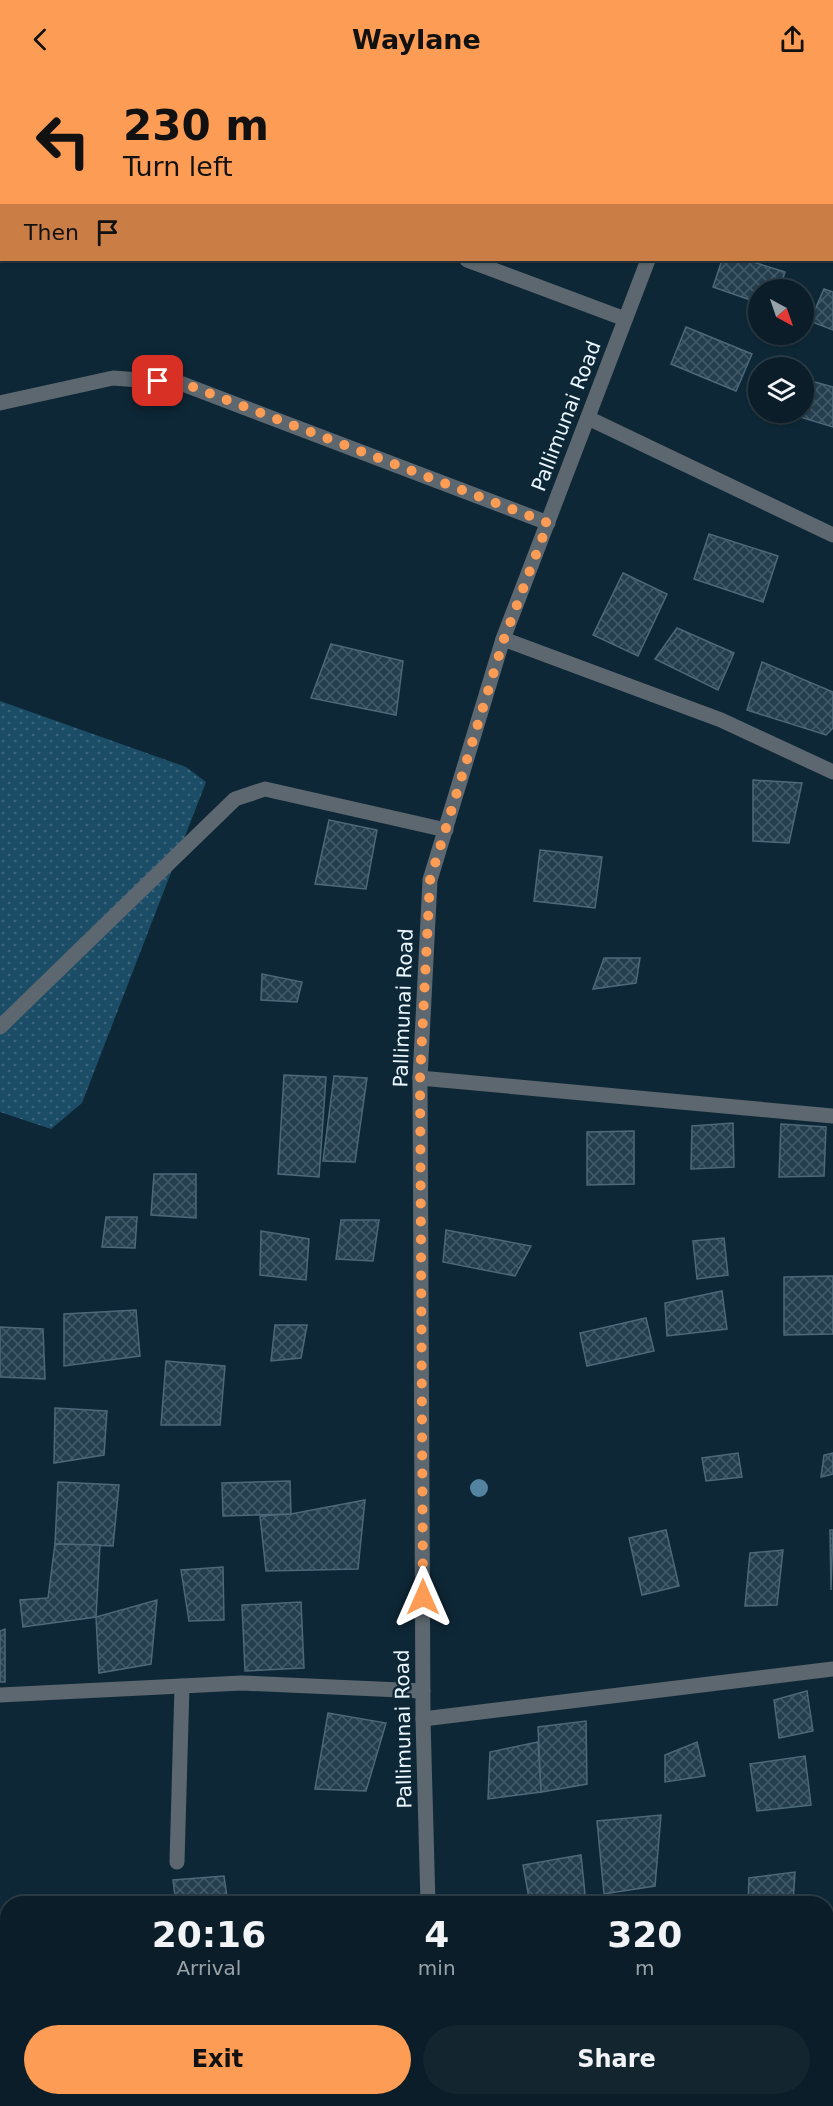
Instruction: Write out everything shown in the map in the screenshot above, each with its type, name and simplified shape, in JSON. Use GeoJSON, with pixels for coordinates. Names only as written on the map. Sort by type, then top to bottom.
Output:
{"type":"FeatureCollection","features":[{"type":"Feature","properties":{"kind":"street"},"geometry":{"type":"LineString","coordinates":[[470,261],[625,319]]}},
{"type":"Feature","properties":{"kind":"street","name":"Pallimunai Road"},"geometry":{"type":"LineString","coordinates":[[428,1896],[423,1719],[420,1078],[430,880],[504,639],[648,261]]}},
{"type":"Feature","properties":{"kind":"street"},"geometry":{"type":"LineString","coordinates":[[0,403],[113,378],[180,382],[548,523]]}},
{"type":"Feature","properties":{"kind":"street"},"geometry":{"type":"LineString","coordinates":[[588,418],[833,535]]}},
{"type":"Feature","properties":{"kind":"street"},"geometry":{"type":"LineString","coordinates":[[504,639],[722,720],[833,772]]}},
{"type":"Feature","properties":{"kind":"street"},"geometry":{"type":"LineString","coordinates":[[0,1027],[235,799],[264,789],[446,830]]}},
{"type":"Feature","properties":{"kind":"street"},"geometry":{"type":"LineString","coordinates":[[420,1078],[833,1116]]}},
{"type":"Feature","properties":{"kind":"street"},"geometry":{"type":"LineString","coordinates":[[423,1719],[833,1668]]}},
{"type":"Feature","properties":{"kind":"street"},"geometry":{"type":"LineString","coordinates":[[0,1695],[242,1683],[423,1691]]}},
{"type":"Feature","properties":{"kind":"street"},"geometry":{"type":"LineString","coordinates":[[177,1862],[182,1686]]}},
{"type":"Feature","properties":{"kind":"shaded area"},"geometry":{"type":"Polygon","coordinates":[[[0,701],[186,767],[206,782],[82,1103],[51,1129],[0,1112],[0,701]]]}},
{"type":"Feature","properties":{"kind":"building"},"geometry":{"type":"Polygon","coordinates":[[[722,261],[750,261],[785,272],[783,279],[748,279],[748,299],[713,287],[722,261]]]}},
{"type":"Feature","properties":{"kind":"building"},"geometry":{"type":"Polygon","coordinates":[[[824,289],[833,292],[833,330],[814,323],[814,312],[824,289]]]}},
{"type":"Feature","properties":{"kind":"building"},"geometry":{"type":"Polygon","coordinates":[[[686,327],[752,354],[748,357],[748,363],[736,391],[671,364],[686,327]]]}},
{"type":"Feature","properties":{"kind":"building"},"geometry":{"type":"Polygon","coordinates":[[[814,382],[833,387],[833,427],[814,421],[814,382]]]}},
{"type":"Feature","properties":{"kind":"building"},"geometry":{"type":"Polygon","coordinates":[[[709,534],[778,556],[763,602],[694,579],[709,534]]]}},
{"type":"Feature","properties":{"kind":"building"},"geometry":{"type":"Polygon","coordinates":[[[623,573],[667,594],[638,656],[593,635],[623,573]]]}},
{"type":"Feature","properties":{"kind":"building"},"geometry":{"type":"Polygon","coordinates":[[[677,628],[734,653],[718,690],[655,659],[677,628]]]}},
{"type":"Feature","properties":{"kind":"building"},"geometry":{"type":"Polygon","coordinates":[[[331,644],[403,661],[396,715],[311,698],[331,644]]]}},
{"type":"Feature","properties":{"kind":"building"},"geometry":{"type":"Polygon","coordinates":[[[762,662],[833,692],[833,728],[826,735],[747,710],[762,662]]]}},
{"type":"Feature","properties":{"kind":"building"},"geometry":{"type":"Polygon","coordinates":[[[753,780],[802,783],[789,843],[753,841],[753,780]]]}},
{"type":"Feature","properties":{"kind":"building"},"geometry":{"type":"Polygon","coordinates":[[[329,820],[377,830],[366,889],[315,884],[329,820]]]}},
{"type":"Feature","properties":{"kind":"building"},"geometry":{"type":"Polygon","coordinates":[[[540,850],[602,857],[595,908],[534,901],[540,850]]]}},
{"type":"Feature","properties":{"kind":"building"},"geometry":{"type":"Polygon","coordinates":[[[604,958],[640,958],[636,983],[593,989],[604,958]]]}},
{"type":"Feature","properties":{"kind":"building"},"geometry":{"type":"Polygon","coordinates":[[[262,974],[302,982],[297,1002],[261,1000],[262,974]]]}},
{"type":"Feature","properties":{"kind":"building"},"geometry":{"type":"Polygon","coordinates":[[[284,1075],[326,1077],[319,1177],[278,1174],[284,1075]]]}},
{"type":"Feature","properties":{"kind":"building"},"geometry":{"type":"Polygon","coordinates":[[[334,1076],[367,1078],[355,1162],[323,1161],[334,1076]]]}},
{"type":"Feature","properties":{"kind":"building"},"geometry":{"type":"Polygon","coordinates":[[[733,1123],[734,1167],[691,1169],[692,1126],[733,1123]]]}},
{"type":"Feature","properties":{"kind":"building"},"geometry":{"type":"Polygon","coordinates":[[[781,1124],[826,1127],[824,1176],[779,1177],[781,1124]]]}},
{"type":"Feature","properties":{"kind":"building"},"geometry":{"type":"Polygon","coordinates":[[[634,1131],[634,1184],[587,1185],[587,1132],[634,1131]]]}},
{"type":"Feature","properties":{"kind":"building"},"geometry":{"type":"Polygon","coordinates":[[[154,1174],[196,1174],[196,1218],[151,1215],[154,1174]]]}},
{"type":"Feature","properties":{"kind":"building"},"geometry":{"type":"Polygon","coordinates":[[[106,1217],[137,1217],[135,1248],[102,1247],[106,1217]]]}},
{"type":"Feature","properties":{"kind":"building"},"geometry":{"type":"Polygon","coordinates":[[[341,1220],[379,1220],[373,1261],[336,1259],[341,1220]]]}},
{"type":"Feature","properties":{"kind":"building"},"geometry":{"type":"Polygon","coordinates":[[[446,1230],[531,1246],[515,1276],[443,1262],[446,1230]]]}},
{"type":"Feature","properties":{"kind":"building"},"geometry":{"type":"Polygon","coordinates":[[[261,1231],[309,1239],[306,1280],[260,1275],[261,1231]]]}},
{"type":"Feature","properties":{"kind":"building"},"geometry":{"type":"Polygon","coordinates":[[[724,1238],[728,1275],[697,1279],[693,1241],[724,1238]]]}},
{"type":"Feature","properties":{"kind":"building"},"geometry":{"type":"Polygon","coordinates":[[[833,1276],[833,1334],[784,1335],[784,1277],[833,1276]]]}},
{"type":"Feature","properties":{"kind":"building"},"geometry":{"type":"Polygon","coordinates":[[[722,1291],[727,1329],[667,1336],[665,1303],[722,1291]]]}},
{"type":"Feature","properties":{"kind":"building"},"geometry":{"type":"Polygon","coordinates":[[[136,1310],[140,1356],[64,1366],[64,1314],[136,1310]]]}},
{"type":"Feature","properties":{"kind":"building"},"geometry":{"type":"Polygon","coordinates":[[[646,1318],[654,1351],[587,1366],[580,1333],[646,1318]]]}},
{"type":"Feature","properties":{"kind":"building"},"geometry":{"type":"Polygon","coordinates":[[[275,1325],[307,1325],[301,1358],[271,1361],[275,1325]]]}},
{"type":"Feature","properties":{"kind":"building"},"geometry":{"type":"Polygon","coordinates":[[[0,1327],[43,1329],[45,1379],[0,1377],[0,1327]]]}},
{"type":"Feature","properties":{"kind":"building"},"geometry":{"type":"Polygon","coordinates":[[[166,1361],[225,1366],[220,1425],[161,1425],[166,1361]]]}},
{"type":"Feature","properties":{"kind":"building"},"geometry":{"type":"Polygon","coordinates":[[[55,1408],[107,1411],[104,1455],[54,1463],[55,1408]]]}},
{"type":"Feature","properties":{"kind":"building"},"geometry":{"type":"Polygon","coordinates":[[[738,1453],[742,1477],[706,1481],[702,1458],[738,1453]]]}},
{"type":"Feature","properties":{"kind":"building"},"geometry":{"type":"Polygon","coordinates":[[[833,1453],[833,1474],[821,1477],[824,1455],[833,1453]]]}},
{"type":"Feature","properties":{"kind":"building"},"geometry":{"type":"Polygon","coordinates":[[[290,1481],[291,1514],[223,1516],[222,1483],[290,1481]]]}},
{"type":"Feature","properties":{"kind":"building"},"geometry":{"type":"Polygon","coordinates":[[[58,1482],[119,1485],[113,1546],[55,1544],[58,1482]]]}},
{"type":"Feature","properties":{"kind":"building"},"geometry":{"type":"Polygon","coordinates":[[[365,1500],[358,1569],[266,1571],[260,1516],[291,1514],[365,1500]]]}},
{"type":"Feature","properties":{"kind":"building"},"geometry":{"type":"Polygon","coordinates":[[[666,1530],[679,1586],[642,1595],[629,1538],[666,1530]]]}},
{"type":"Feature","properties":{"kind":"building"},"geometry":{"type":"Polygon","coordinates":[[[830,1530],[833,1530],[831,1590],[830,1530]]]}},
{"type":"Feature","properties":{"kind":"building"},"geometry":{"type":"Polygon","coordinates":[[[55,1544],[100,1545],[96,1617],[23,1627],[20,1600],[48,1598],[55,1544]]]}},
{"type":"Feature","properties":{"kind":"building"},"geometry":{"type":"Polygon","coordinates":[[[783,1550],[777,1605],[745,1606],[750,1553],[783,1550]]]}},
{"type":"Feature","properties":{"kind":"building"},"geometry":{"type":"Polygon","coordinates":[[[223,1567],[224,1620],[189,1621],[181,1570],[223,1567]]]}},
{"type":"Feature","properties":{"kind":"building"},"geometry":{"type":"Polygon","coordinates":[[[157,1600],[151,1664],[99,1673],[96,1617],[157,1600]]]}},
{"type":"Feature","properties":{"kind":"building"},"geometry":{"type":"Polygon","coordinates":[[[301,1602],[304,1668],[245,1671],[242,1605],[301,1602]]]}},
{"type":"Feature","properties":{"kind":"building"},"geometry":{"type":"Polygon","coordinates":[[[5,1629],[5,1682],[0,1682],[0,1631],[5,1629]]]}},
{"type":"Feature","properties":{"kind":"building"},"geometry":{"type":"Polygon","coordinates":[[[807,1691],[813,1731],[779,1738],[774,1700],[807,1691]]]}},
{"type":"Feature","properties":{"kind":"building"},"geometry":{"type":"Polygon","coordinates":[[[328,1713],[386,1723],[366,1791],[315,1789],[328,1713]]]}},
{"type":"Feature","properties":{"kind":"building"},"geometry":{"type":"Polygon","coordinates":[[[586,1721],[587,1784],[541,1792],[538,1727],[586,1721]]]}},
{"type":"Feature","properties":{"kind":"building"},"geometry":{"type":"Polygon","coordinates":[[[538,1742],[541,1792],[488,1799],[490,1752],[538,1742]]]}},
{"type":"Feature","properties":{"kind":"building"},"geometry":{"type":"Polygon","coordinates":[[[697,1742],[705,1776],[665,1782],[665,1755],[697,1742]]]}},
{"type":"Feature","properties":{"kind":"building"},"geometry":{"type":"Polygon","coordinates":[[[805,1756],[811,1805],[757,1811],[750,1764],[805,1756]]]}},
{"type":"Feature","properties":{"kind":"building"},"geometry":{"type":"Polygon","coordinates":[[[661,1815],[655,1886],[604,1894],[597,1821],[661,1815]]]}},
{"type":"Feature","properties":{"kind":"building"},"geometry":{"type":"Polygon","coordinates":[[[581,1855],[585,1896],[529,1896],[523,1865],[581,1855]]]}},
{"type":"Feature","properties":{"kind":"building"},"geometry":{"type":"Polygon","coordinates":[[[795,1872],[794,1896],[748,1896],[749,1878],[795,1872]]]}},
{"type":"Feature","properties":{"kind":"building"},"geometry":{"type":"Polygon","coordinates":[[[224,1876],[227,1896],[175,1896],[173,1880],[224,1876]]]}},
{"type":"Feature","properties":{"kind":"route"},"geometry":{"type":"LineString","coordinates":[[158,381],[180,382],[548,523],[504,639],[430,880],[420,1078],[423,1597]]}}]}
